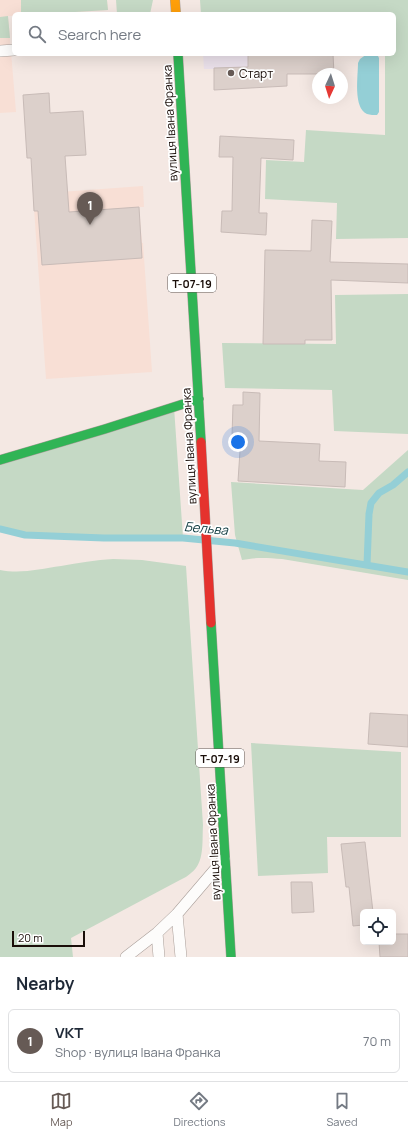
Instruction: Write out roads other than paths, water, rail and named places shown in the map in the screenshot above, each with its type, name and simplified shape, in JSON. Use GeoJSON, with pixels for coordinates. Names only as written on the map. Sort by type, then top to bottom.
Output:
{"type":"FeatureCollection","features":[{"type":"Feature","properties":{"kind":"main road"},"geometry":{"type":"LineString","coordinates":[[175,0],[176,12]]}},
{"type":"Feature","properties":{"kind":"main road","name":"вулиця Івана Франка"},"geometry":{"type":"LineString","coordinates":[[178,56],[231,957]]}},
{"type":"Feature","properties":{"kind":"main road"},"geometry":{"type":"LineString","coordinates":[[0,460],[199,399]]}},
{"type":"Feature","properties":{"kind":"lane"},"geometry":{"type":"LineString","coordinates":[[0,51],[12,50]]}},
{"type":"Feature","properties":{"kind":"lane"},"geometry":{"type":"LineString","coordinates":[[127,957],[157,933],[177,914],[225,857]]}},
{"type":"Feature","properties":{"kind":"lane"},"geometry":{"type":"LineString","coordinates":[[177,914],[181,957]]}},
{"type":"Feature","properties":{"kind":"lane"},"geometry":{"type":"LineString","coordinates":[[157,933],[160,957]]}},
{"type":"Feature","properties":{"kind":"water"},"geometry":{"type":"Polygon","coordinates":[[[364,56],[378,56],[379,58],[379,112],[377,115],[367,114],[363,111],[358,99],[358,63],[364,56]]]}},
{"type":"Feature","properties":{"kind":"waterway"},"geometry":{"type":"LineString","coordinates":[[367,565],[369,514],[371,503],[379,493],[393,485],[408,472]]}},
{"type":"Feature","properties":{"kind":"waterway","name":"Бельва"},"geometry":{"type":"LineString","coordinates":[[0,529],[25,535],[104,538],[183,538],[235,543],[408,572]]}},
{"type":"Feature","properties":{"kind":"place","name":"Старт"},"geometry":{"type":"Point","coordinates":[231,73]}},
{"type":"Feature","properties":{"kind":"place","name":"VKT"},"geometry":{"type":"Point","coordinates":[90,225]}}]}
